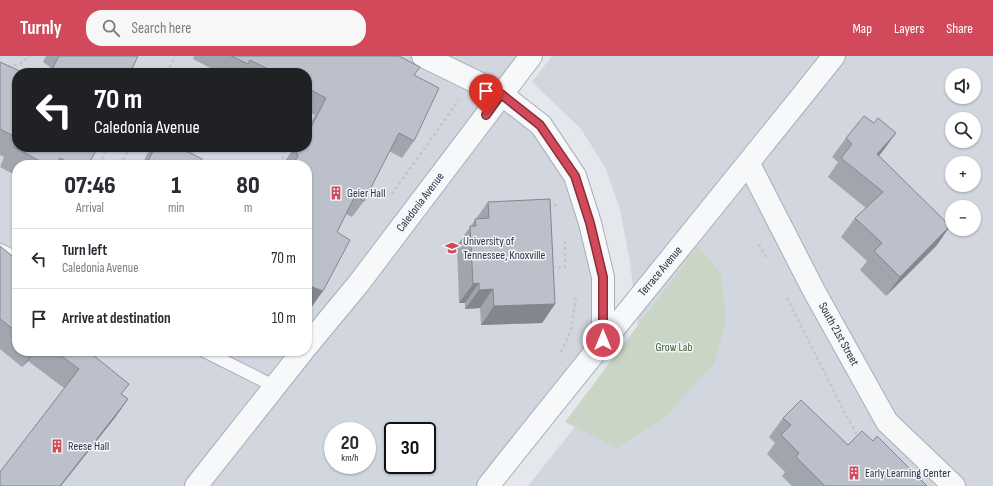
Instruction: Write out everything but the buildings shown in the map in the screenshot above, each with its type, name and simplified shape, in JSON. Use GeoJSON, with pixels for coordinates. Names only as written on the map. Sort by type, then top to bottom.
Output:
{"type":"FeatureCollection","features":[{"type":"Feature","properties":{"kind":"street"},"geometry":{"type":"LineString","coordinates":[[423,56],[501,94],[540,125],[575,176],[590,223],[603,277],[603,340]]}},
{"type":"Feature","properties":{"kind":"street","name":"Caledonia Avenue"},"geometry":{"type":"LineString","coordinates":[[312,340],[360,283],[531,56]]}},
{"type":"Feature","properties":{"kind":"street","name":"Terrace Avenue"},"geometry":{"type":"LineString","coordinates":[[488,486],[603,340],[748,164],[834,56]]}},
{"type":"Feature","properties":{"kind":"street","name":"South 21st Street"},"geometry":{"type":"LineString","coordinates":[[748,164],[814,291],[887,422],[954,486]]}},
{"type":"Feature","properties":{"kind":"street"},"geometry":{"type":"LineString","coordinates":[[196,486],[299,356]]}},
{"type":"Feature","properties":{"kind":"lane"},"geometry":{"type":"LineString","coordinates":[[0,250],[12,256]]}},
{"type":"Feature","properties":{"kind":"lane"},"geometry":{"type":"LineString","coordinates":[[214,356],[274,386]]}},
{"type":"Feature","properties":{"kind":"path"},"geometry":{"type":"LineString","coordinates":[[5,68],[20,64],[30,56]]}},
{"type":"Feature","properties":{"kind":"path"},"geometry":{"type":"LineString","coordinates":[[169,68],[175,56]]}},
{"type":"Feature","properties":{"kind":"path"},"geometry":{"type":"LineString","coordinates":[[192,152],[198,160]]}},
{"type":"Feature","properties":{"kind":"path"},"geometry":{"type":"LineString","coordinates":[[541,208],[564,203]]}},
{"type":"Feature","properties":{"kind":"path"},"geometry":{"type":"LineString","coordinates":[[545,269],[565,267],[565,241],[570,235]]}},
{"type":"Feature","properties":{"kind":"path"},"geometry":{"type":"LineString","coordinates":[[759,244],[770,263]]}},
{"type":"Feature","properties":{"kind":"path"},"geometry":{"type":"LineString","coordinates":[[560,356],[571,330],[577,291]]}},
{"type":"Feature","properties":{"kind":"path"},"geometry":{"type":"LineString","coordinates":[[784,291],[847,417],[864,442]]}},
{"type":"Feature","properties":{"kind":"shaded area","name":"University of Tennessee, Knoxville"},"geometry":{"type":"Polygon","coordinates":[[[0,56],[531,56],[501,94],[575,176],[603,340],[488,486],[0,486],[0,56]]]}},
{"type":"Feature","properties":{"kind":"shaded area"},"geometry":{"type":"Polygon","coordinates":[[[552,56],[993,56],[993,486],[528,486],[640,345],[630,262],[620,209],[605,167],[581,129],[532,82],[552,56]]]}},
{"type":"Feature","properties":{"kind":"green space","name":"Grow Lab"},"geometry":{"type":"Polygon","coordinates":[[[698,246],[721,274],[726,321],[714,364],[664,418],[617,448],[565,422],[698,246]]]}},
{"type":"Feature","properties":{"kind":"place","name":"Geier Hall"},"geometry":{"type":"Point","coordinates":[336,193]}},
{"type":"Feature","properties":{"kind":"place","name":"University of Tennessee, Knoxville"},"geometry":{"type":"Point","coordinates":[452,248]}},
{"type":"Feature","properties":{"kind":"place","name":"Reese Hall"},"geometry":{"type":"Point","coordinates":[57,446]}},
{"type":"Feature","properties":{"kind":"place","name":"Early Learning Center"},"geometry":{"type":"Point","coordinates":[854,473]}},
{"type":"Feature","properties":{"kind":"route"},"geometry":{"type":"LineString","coordinates":[[486,115],[501,94],[540,125],[575,176],[590,223],[603,277],[603,340]]}}]}
